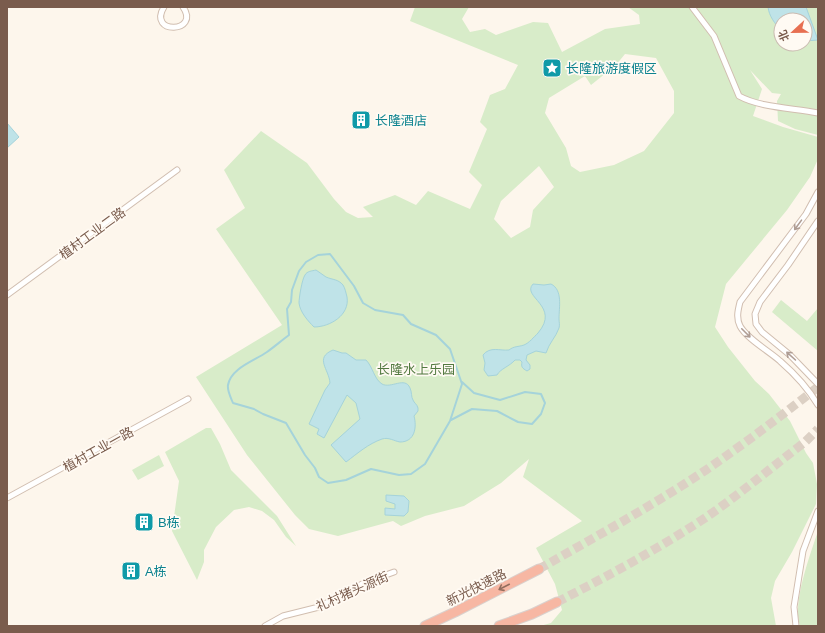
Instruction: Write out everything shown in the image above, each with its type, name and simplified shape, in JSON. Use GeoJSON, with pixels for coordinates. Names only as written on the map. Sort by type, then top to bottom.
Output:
{"type":"FeatureCollection","features":[{"type":"Feature","properties":{"kind":"highway","name":"新光快速路"},"geometry":{"type":"LineString","coordinates":[[425,626],[539,569]]}},
{"type":"Feature","properties":{"kind":"highway"},"geometry":{"type":"LineString","coordinates":[[499,626],[532,614],[557,602]]}},
{"type":"Feature","properties":{"kind":"street"},"geometry":{"type":"LineString","coordinates":[[161,8],[161,19],[166,26],[170,28],[178,28],[185,23],[186,19],[187,14],[183,7]]}},
{"type":"Feature","properties":{"kind":"street"},"geometry":{"type":"LineString","coordinates":[[692,7],[714,36],[739,96],[746,100],[762,104],[818,112]]}},
{"type":"Feature","properties":{"kind":"street","name":"植村工业二路"},"geometry":{"type":"LineString","coordinates":[[7,295],[177,170]]}},
{"type":"Feature","properties":{"kind":"street"},"geometry":{"type":"LineString","coordinates":[[818,192],[806,214],[740,302],[738,311],[738,320],[746,334],[779,360],[797,377],[818,405]]}},
{"type":"Feature","properties":{"kind":"street"},"geometry":{"type":"LineString","coordinates":[[818,221],[788,265],[760,302],[755,314],[756,324],[762,332],[790,355],[818,384]]}},
{"type":"Feature","properties":{"kind":"street","name":"植村工业一路"},"geometry":{"type":"LineString","coordinates":[[7,498],[188,399]]}},
{"type":"Feature","properties":{"kind":"street"},"geometry":{"type":"LineString","coordinates":[[796,626],[794,607],[803,551],[818,510]]}},
{"type":"Feature","properties":{"kind":"street","name":"礼村猪头源街"},"geometry":{"type":"LineString","coordinates":[[265,626],[283,616],[319,607],[364,583],[394,572]]}},
{"type":"Feature","properties":{"kind":"green space","name":"长隆水上乐园"},"geometry":{"type":"Polygon","coordinates":[[[415,7],[469,7],[462,19],[470,32],[485,29],[496,35],[533,22],[548,23],[562,52],[605,29],[640,24],[639,15],[628,7],[818,7],[818,135],[795,129],[778,121],[777,101],[781,94],[772,93],[750,70],[762,89],[753,116],[783,127],[818,137],[818,159],[810,177],[787,210],[726,284],[715,327],[728,347],[755,381],[769,394],[790,421],[806,453],[813,463],[817,484],[816,504],[792,552],[775,581],[771,598],[776,626],[540,626],[551,623],[562,610],[555,584],[536,548],[582,521],[523,477],[529,459],[501,483],[464,506],[425,516],[401,526],[393,521],[338,536],[309,529],[295,515],[247,455],[196,377],[282,325],[216,229],[245,208],[224,170],[261,131],[307,163],[334,199],[346,212],[358,218],[373,217],[363,207],[395,195],[416,205],[428,191],[470,209],[482,185],[469,172],[487,129],[480,122],[490,95],[505,89],[518,65],[410,21],[415,7]],[[625,54],[616,65],[591,85],[585,76],[549,98],[545,113],[566,148],[571,166],[580,172],[614,165],[644,151],[674,113],[674,91],[656,58],[625,54]],[[539,166],[501,201],[494,219],[511,238],[530,227],[533,210],[554,187],[539,166]]]}},
{"type":"Feature","properties":{"kind":"green space"},"geometry":{"type":"Polygon","coordinates":[[[781,300],[807,321],[818,308],[818,351],[772,312],[781,300]]]}},
{"type":"Feature","properties":{"kind":"green space"},"geometry":{"type":"Polygon","coordinates":[[[206,428],[211,428],[220,444],[231,470],[277,516],[296,546],[286,537],[274,520],[262,511],[249,507],[234,510],[216,527],[204,550],[204,562],[197,580],[172,531],[179,481],[165,452],[206,428]]]}},
{"type":"Feature","properties":{"kind":"green space"},"geometry":{"type":"Polygon","coordinates":[[[159,455],[164,466],[138,480],[132,470],[159,455]]]}},
{"type":"Feature","properties":{"kind":"green space"},"geometry":{"type":"Polygon","coordinates":[[[818,531],[818,626],[800,626],[798,605],[800,592],[818,531]]]}},
{"type":"Feature","properties":{"kind":"water"},"geometry":{"type":"Polygon","coordinates":[[[768,7],[806,7],[808,12],[773,12],[773,20],[768,7]]]}},
{"type":"Feature","properties":{"kind":"water"},"geometry":{"type":"Polygon","coordinates":[[[813,26],[818,40],[813,40],[813,26]]]}},
{"type":"Feature","properties":{"kind":"water"},"geometry":{"type":"Polygon","coordinates":[[[7,123],[19,137],[7,148],[7,123]]]}},
{"type":"Feature","properties":{"kind":"water"},"geometry":{"type":"Polygon","coordinates":[[[316,270],[326,277],[343,285],[347,297],[347,303],[338,319],[326,325],[314,327],[303,313],[299,303],[304,277],[310,271],[316,270]]]}},
{"type":"Feature","properties":{"kind":"water"},"geometry":{"type":"Polygon","coordinates":[[[533,284],[551,284],[557,290],[560,304],[558,331],[546,353],[536,351],[527,355],[526,360],[530,365],[530,369],[527,371],[522,367],[522,362],[520,360],[515,360],[497,375],[488,376],[484,370],[485,363],[483,355],[486,352],[492,350],[509,350],[514,347],[524,345],[538,333],[544,324],[545,316],[543,309],[532,293],[531,289],[533,284]]]}},
{"type":"Feature","properties":{"kind":"water"},"geometry":{"type":"Polygon","coordinates":[[[333,350],[346,353],[356,360],[366,360],[379,382],[382,384],[389,385],[405,383],[408,385],[411,390],[412,399],[418,408],[418,411],[414,416],[415,429],[412,437],[400,442],[382,439],[368,446],[346,462],[331,445],[360,419],[356,403],[347,395],[324,438],[317,434],[319,429],[309,424],[325,390],[330,383],[323,360],[327,353],[333,350]]]}},
{"type":"Feature","properties":{"kind":"water"},"geometry":{"type":"Polygon","coordinates":[[[386,495],[404,496],[409,501],[408,512],[404,516],[385,515],[385,508],[395,509],[395,504],[386,501],[386,495]]]}},
{"type":"Feature","properties":{"kind":"waterway"},"geometry":{"type":"LineString","coordinates":[[330,254],[354,286],[363,303],[375,310],[403,315],[411,324],[436,335],[450,349],[462,384],[450,421],[425,464],[411,474],[399,475],[371,469],[346,480],[328,483],[319,477],[315,468],[305,455],[286,423],[254,409],[233,403],[229,394],[228,385],[230,379],[238,369],[267,352],[289,335],[287,309],[291,302],[292,290],[299,271],[306,262],[318,255],[330,254]]}},
{"type":"Feature","properties":{"kind":"waterway"},"geometry":{"type":"LineString","coordinates":[[451,420],[472,409],[497,411],[518,422],[532,424],[541,414],[545,403],[541,394],[525,392],[500,400],[474,393],[462,382]]}},
{"type":"Feature","properties":{"kind":"tunnel"},"geometry":{"type":"LineString","coordinates":[[539,569],[644,509],[706,470],[762,430],[818,387]]}},
{"type":"Feature","properties":{"kind":"tunnel"},"geometry":{"type":"LineString","coordinates":[[557,602],[632,562],[705,518],[805,442],[818,429]]}},
{"type":"Feature","properties":{"kind":"place","name":"长隆旅游度假区"},"geometry":{"type":"Point","coordinates":[552,68]}},
{"type":"Feature","properties":{"kind":"place","name":"长隆酒店"},"geometry":{"type":"Point","coordinates":[361,120]}},
{"type":"Feature","properties":{"kind":"place","name":"B栋"},"geometry":{"type":"Point","coordinates":[144,522]}},
{"type":"Feature","properties":{"kind":"place","name":"A栋"},"geometry":{"type":"Point","coordinates":[131,571]}}]}
